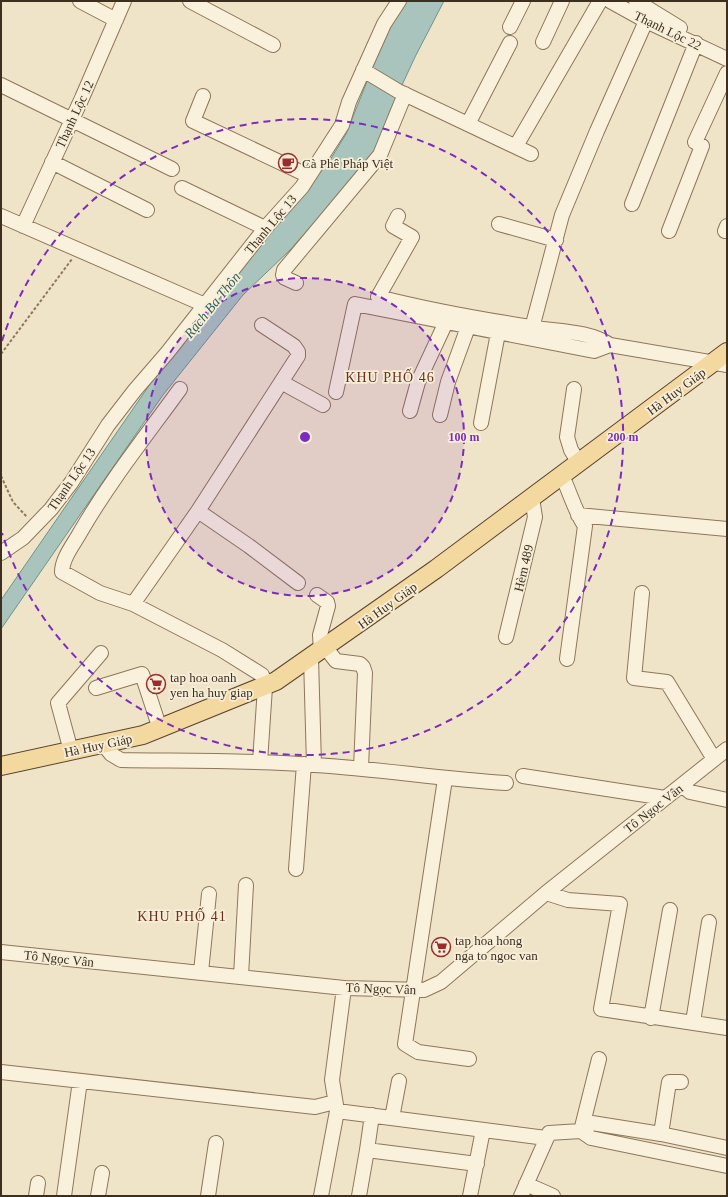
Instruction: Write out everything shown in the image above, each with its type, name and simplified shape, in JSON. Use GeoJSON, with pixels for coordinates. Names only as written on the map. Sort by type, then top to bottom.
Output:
{"type":"FeatureCollection","features":[{"type":"Feature","properties":{"kind":"main road","name":"Hà Huy Giáp"},"geometry":{"type":"LineString","coordinates":[[1,766],[143,735],[265,687],[320,652],[722,360]]}},
{"type":"Feature","properties":{"kind":"street"},"geometry":{"type":"LineString","coordinates":[[80,1],[116,20]]}},
{"type":"Feature","properties":{"kind":"street","name":"Thạnh Lộc 12"},"geometry":{"type":"LineString","coordinates":[[23,226],[72,120],[124,1]]}},
{"type":"Feature","properties":{"kind":"street"},"geometry":{"type":"LineString","coordinates":[[190,1],[273,45]]}},
{"type":"Feature","properties":{"kind":"street","name":"Thạnh Lộc 13"},"geometry":{"type":"LineString","coordinates":[[1,553],[23,538],[39,523],[71,483],[108,425],[265,228],[302,187],[342,125],[384,24],[399,1]]}},
{"type":"Feature","properties":{"kind":"street"},"geometry":{"type":"LineString","coordinates":[[510,27],[523,1]]}},
{"type":"Feature","properties":{"kind":"street"},"geometry":{"type":"LineString","coordinates":[[543,42],[562,1]]}},
{"type":"Feature","properties":{"kind":"street"},"geometry":{"type":"LineString","coordinates":[[516,146],[600,1]]}},
{"type":"Feature","properties":{"kind":"street","name":"Thạnh Lộc 22"},"geometry":{"type":"LineString","coordinates":[[610,1],[646,21],[696,43],[727,59]]}},
{"type":"Feature","properties":{"kind":"street","name":"Thạnh Lộc 22"},"geometry":{"type":"LineString","coordinates":[[636,1],[692,35],[727,52]]}},
{"type":"Feature","properties":{"kind":"street"},"geometry":{"type":"LineString","coordinates":[[532,328],[562,215],[596,131],[646,21]]}},
{"type":"Feature","properties":{"kind":"street"},"geometry":{"type":"LineString","coordinates":[[468,124],[510,43]]}},
{"type":"Feature","properties":{"kind":"street"},"geometry":{"type":"LineString","coordinates":[[632,204],[696,43]]}},
{"type":"Feature","properties":{"kind":"street"},"geometry":{"type":"LineString","coordinates":[[365,71],[401,93],[532,154]]}},
{"type":"Feature","properties":{"kind":"street"},"geometry":{"type":"LineString","coordinates":[[670,231],[702,146],[695,142],[727,74]]}},
{"type":"Feature","properties":{"kind":"street"},"geometry":{"type":"LineString","coordinates":[[1,85],[172,169]]}},
{"type":"Feature","properties":{"kind":"street"},"geometry":{"type":"LineString","coordinates":[[296,283],[285,278],[283,275],[284,270],[380,155],[401,93]]}},
{"type":"Feature","properties":{"kind":"street"},"geometry":{"type":"LineString","coordinates":[[203,96],[193,121],[309,176]]}},
{"type":"Feature","properties":{"kind":"street"},"geometry":{"type":"LineString","coordinates":[[52,162],[147,210]]}},
{"type":"Feature","properties":{"kind":"street"},"geometry":{"type":"LineString","coordinates":[[182,188],[265,228]]}},
{"type":"Feature","properties":{"kind":"street"},"geometry":{"type":"LineString","coordinates":[[1,216],[205,305]]}},
{"type":"Feature","properties":{"kind":"street"},"geometry":{"type":"LineString","coordinates":[[398,216],[393,226],[412,237],[378,297],[425,309],[532,328],[595,336],[610,345],[722,360]]}},
{"type":"Feature","properties":{"kind":"street"},"geometry":{"type":"LineString","coordinates":[[499,224],[556,240]]}},
{"type":"Feature","properties":{"kind":"street"},"geometry":{"type":"LineString","coordinates":[[336,392],[355,304],[594,351],[610,345]]}},
{"type":"Feature","properties":{"kind":"street"},"geometry":{"type":"LineString","coordinates":[[410,411],[418,382],[446,322]]}},
{"type":"Feature","properties":{"kind":"street"},"geometry":{"type":"LineString","coordinates":[[133,604],[198,510],[298,356],[298,352],[294,346],[262,325]]}},
{"type":"Feature","properties":{"kind":"street"},"geometry":{"type":"LineString","coordinates":[[440,415],[448,382],[468,327]]}},
{"type":"Feature","properties":{"kind":"street"},"geometry":{"type":"LineString","coordinates":[[481,424],[498,333]]}},
{"type":"Feature","properties":{"kind":"street"},"geometry":{"type":"LineString","coordinates":[[281,382],[323,405]]}},
{"type":"Feature","properties":{"kind":"street"},"geometry":{"type":"LineString","coordinates":[[180,389],[102,495],[62,565],[62,572],[100,593],[133,604],[222,650],[262,675],[265,687],[260,762]]}},
{"type":"Feature","properties":{"kind":"street"},"geometry":{"type":"LineString","coordinates":[[574,389],[567,437],[571,450],[579,463]]}},
{"type":"Feature","properties":{"kind":"street"},"geometry":{"type":"LineString","coordinates":[[562,476],[575,503],[578,515],[585,526],[567,659]]}},
{"type":"Feature","properties":{"kind":"street","name":"Hèm 489"},"geometry":{"type":"LineString","coordinates":[[506,638],[535,517],[532,498]]}},
{"type":"Feature","properties":{"kind":"street"},"geometry":{"type":"LineString","coordinates":[[198,510],[298,583]]}},
{"type":"Feature","properties":{"kind":"street"},"geometry":{"type":"LineString","coordinates":[[578,515],[727,529]]}},
{"type":"Feature","properties":{"kind":"street"},"geometry":{"type":"LineString","coordinates":[[642,593],[634,678],[667,682],[714,760]]}},
{"type":"Feature","properties":{"kind":"street"},"geometry":{"type":"LineString","coordinates":[[296,869],[309,764],[320,652],[320,636],[328,606],[327,602],[317,595]]}},
{"type":"Feature","properties":{"kind":"street"},"geometry":{"type":"LineString","coordinates":[[320,652],[336,661],[360,664],[364,667],[361,768]]}},
{"type":"Feature","properties":{"kind":"street"},"geometry":{"type":"LineString","coordinates":[[71,751],[58,704],[101,653]]}},
{"type":"Feature","properties":{"kind":"street"},"geometry":{"type":"LineString","coordinates":[[96,688],[142,674],[160,729]]}},
{"type":"Feature","properties":{"kind":"street"},"geometry":{"type":"LineString","coordinates":[[104,744],[112,754],[120,760],[309,764],[361,768],[445,779],[506,783]]}},
{"type":"Feature","properties":{"kind":"street","name":"Tô Ngọc Vân"},"geometry":{"type":"LineString","coordinates":[[1,952],[344,988],[424,990],[441,982],[546,892],[727,749]]}},
{"type":"Feature","properties":{"kind":"street"},"geometry":{"type":"LineString","coordinates":[[523,776],[665,798]]}},
{"type":"Feature","properties":{"kind":"street"},"geometry":{"type":"LineString","coordinates":[[445,779],[415,990],[405,1044],[418,1052],[469,1059]]}},
{"type":"Feature","properties":{"kind":"street"},"geometry":{"type":"LineString","coordinates":[[682,785],[690,792],[727,800]]}},
{"type":"Feature","properties":{"kind":"street"},"geometry":{"type":"LineString","coordinates":[[241,976],[246,884]]}},
{"type":"Feature","properties":{"kind":"street"},"geometry":{"type":"LineString","coordinates":[[546,892],[568,900],[620,904],[601,1009],[651,1018],[693,1022],[727,1028]]}},
{"type":"Feature","properties":{"kind":"street"},"geometry":{"type":"LineString","coordinates":[[201,972],[209,894]]}},
{"type":"Feature","properties":{"kind":"street"},"geometry":{"type":"LineString","coordinates":[[651,1018],[670,910]]}},
{"type":"Feature","properties":{"kind":"street"},"geometry":{"type":"LineString","coordinates":[[693,1022],[709,922]]}},
{"type":"Feature","properties":{"kind":"street"},"geometry":{"type":"LineString","coordinates":[[321,1196],[336,1107],[332,1080],[344,988]]}},
{"type":"Feature","properties":{"kind":"street"},"geometry":{"type":"LineString","coordinates":[[581,1130],[599,1059]]}},
{"type":"Feature","properties":{"kind":"street"},"geometry":{"type":"LineString","coordinates":[[1,1072],[315,1107],[336,1107],[372,1115],[395,1100],[484,1130],[546,1138]]}},
{"type":"Feature","properties":{"kind":"street"},"geometry":{"type":"LineString","coordinates":[[64,1196],[80,1082]]}},
{"type":"Feature","properties":{"kind":"street"},"geometry":{"type":"LineString","coordinates":[[661,1134],[669,1082],[681,1082]]}},
{"type":"Feature","properties":{"kind":"street"},"geometry":{"type":"LineString","coordinates":[[359,1196],[372,1115]]}},
{"type":"Feature","properties":{"kind":"street"},"geometry":{"type":"LineString","coordinates":[[553,1196],[523,1190],[549,1133],[581,1130],[592,1123],[661,1134],[727,1148]]}},
{"type":"Feature","properties":{"kind":"street"},"geometry":{"type":"LineString","coordinates":[[470,1196],[484,1130]]}},
{"type":"Feature","properties":{"kind":"street"},"geometry":{"type":"LineString","coordinates":[[581,1130],[591,1138],[727,1166]]}},
{"type":"Feature","properties":{"kind":"street"},"geometry":{"type":"LineString","coordinates":[[208,1196],[216,1143]]}},
{"type":"Feature","properties":{"kind":"street"},"geometry":{"type":"LineString","coordinates":[[367,1150],[477,1164]]}},
{"type":"Feature","properties":{"kind":"street"},"geometry":{"type":"LineString","coordinates":[[98,1196],[102,1173]]}},
{"type":"Feature","properties":{"kind":"path"},"geometry":{"type":"LineString","coordinates":[[1,354],[79,251]]}},
{"type":"Feature","properties":{"kind":"path"},"geometry":{"type":"LineString","coordinates":[[1,476],[13,502],[22,513],[39,523]]}},
{"type":"Feature","properties":{"kind":"water","name":"Rạch Ba Thôn"},"geometry":{"type":"Polygon","coordinates":[[[405,1],[444,1],[415,57],[390,111],[382,138],[371,158],[290,250],[243,295],[163,395],[1,629],[1,600],[204,306],[292,207],[330,160],[346,134],[384,39],[405,1]]]}},
{"type":"Feature","properties":{"kind":"waterway"},"geometry":{"type":"LineString","coordinates":[[625,1],[632,5]]}},
{"type":"Feature","properties":{"kind":"place","name":"Cà Phê Pháp Việt"},"geometry":{"type":"Point","coordinates":[288,163]}},
{"type":"Feature","properties":{"kind":"place","name":"tap hoa oanh yen ha huy giap"},"geometry":{"type":"Point","coordinates":[156,684]}},
{"type":"Feature","properties":{"kind":"place","name":"tap hoa hong nga to ngoc van"},"geometry":{"type":"Point","coordinates":[441,947]}},
{"type":"Feature","properties":{"kind":"district","name":"KHU PHỐ 46"},"geometry":{"type":"Point","coordinates":[390,377]}},
{"type":"Feature","properties":{"kind":"district","name":"KHU PHỐ 41"},"geometry":{"type":"Point","coordinates":[182,916]}}]}
